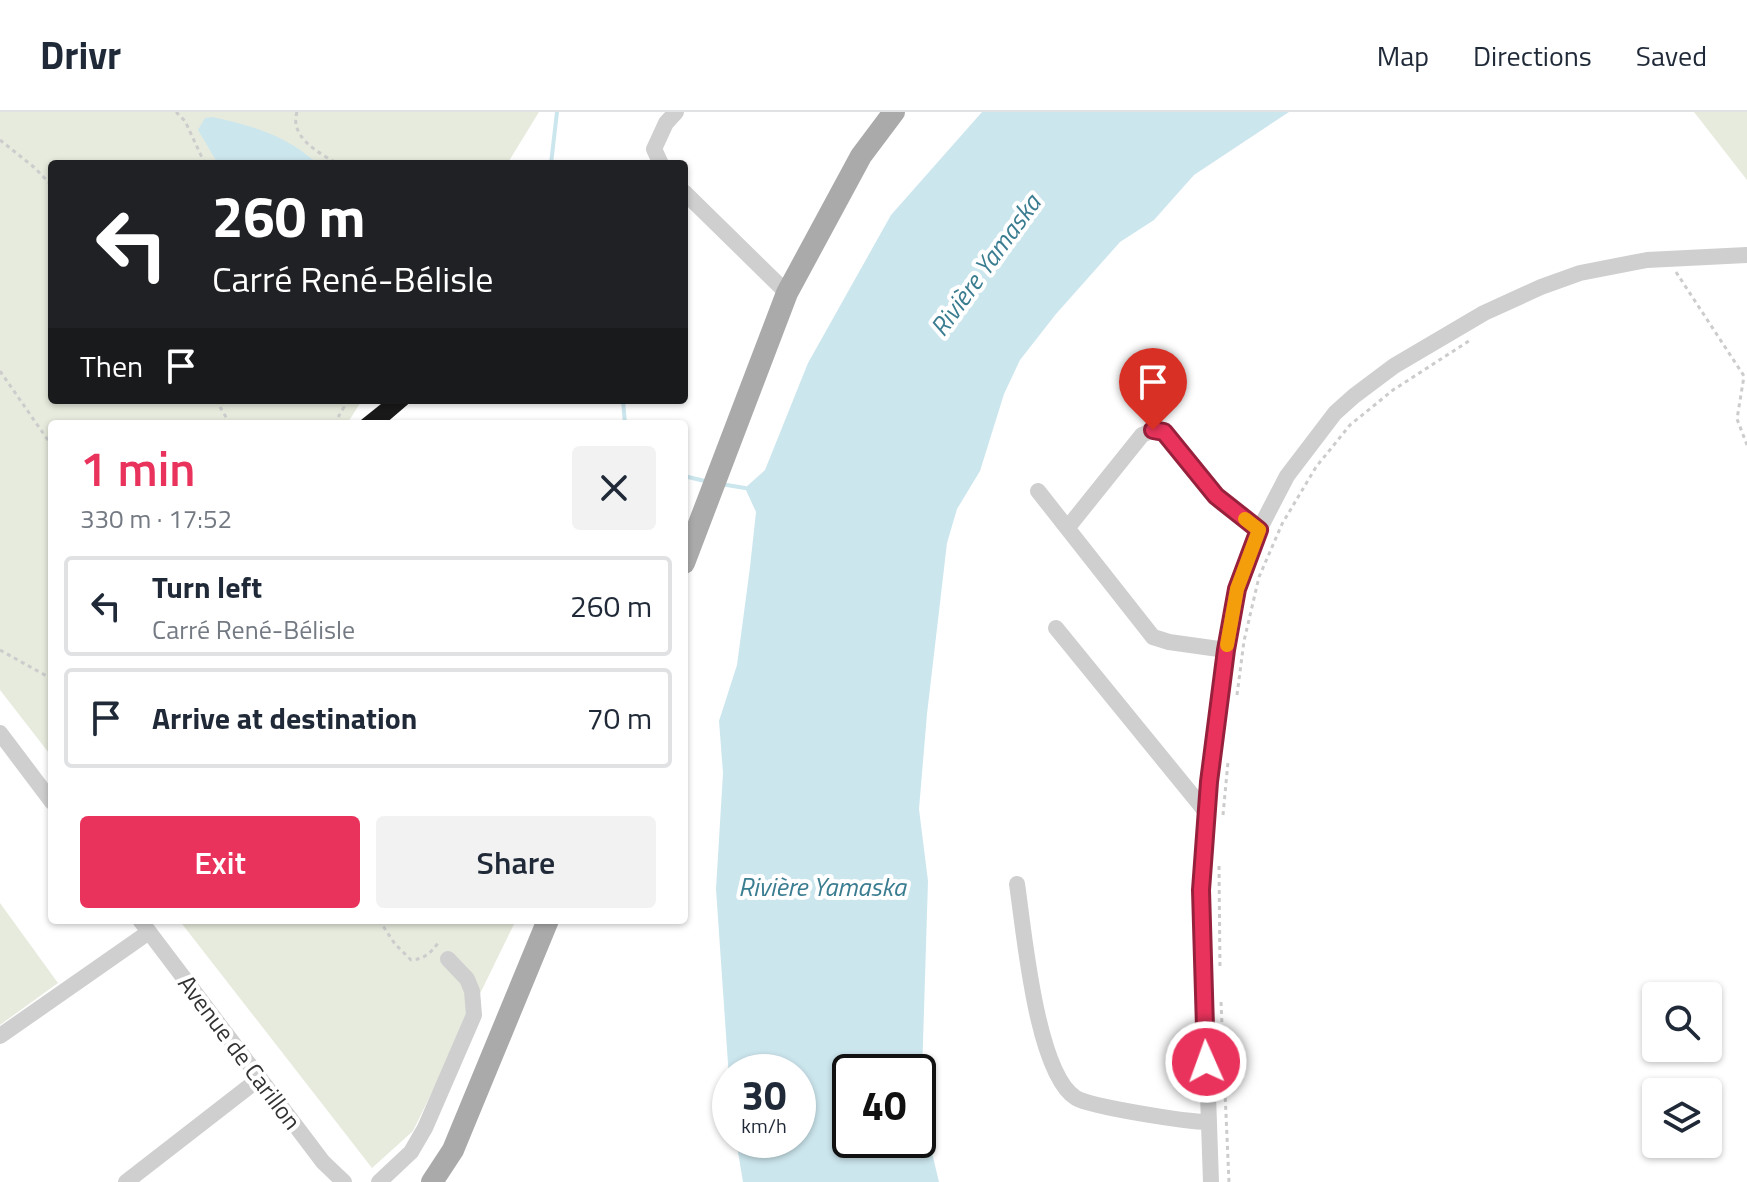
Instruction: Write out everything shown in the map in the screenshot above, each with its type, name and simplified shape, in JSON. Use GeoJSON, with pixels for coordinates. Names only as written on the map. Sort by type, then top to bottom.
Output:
{"type":"FeatureCollection","features":[{"type":"Feature","properties":{"kind":"main road"},"geometry":{"type":"LineString","coordinates":[[688,552],[787,293],[861,156],[894,112]]}},
{"type":"Feature","properties":{"kind":"main road"},"geometry":{"type":"LineString","coordinates":[[432,1182],[453,1150],[546,924]]}},
{"type":"Feature","properties":{"kind":"street"},"geometry":{"type":"LineString","coordinates":[[659,160],[654,149],[666,123],[676,112]]}},
{"type":"Feature","properties":{"kind":"street"},"geometry":{"type":"LineString","coordinates":[[688,196],[787,293]]}},
{"type":"Feature","properties":{"kind":"street"},"geometry":{"type":"LineString","coordinates":[[1211,1182],[1201,890],[1206,812],[1226,650],[1237,589],[1259,530],[1287,476],[1335,413],[1394,366],[1484,313],[1580,273],[1647,260],[1747,255]]}},
{"type":"Feature","properties":{"kind":"street"},"geometry":{"type":"LineString","coordinates":[[1069,526],[1104,486],[1126,452],[1142,435],[1153,430],[1164,432],[1216,496],[1259,530]]}},
{"type":"Feature","properties":{"kind":"street"},"geometry":{"type":"LineString","coordinates":[[1038,491],[1069,526],[1153,637],[1226,650]]}},
{"type":"Feature","properties":{"kind":"street"},"geometry":{"type":"LineString","coordinates":[[1056,628],[1206,812]]}},
{"type":"Feature","properties":{"kind":"street"},"geometry":{"type":"LineString","coordinates":[[0,733],[48,797]]}},
{"type":"Feature","properties":{"kind":"street"},"geometry":{"type":"LineString","coordinates":[[1017,884],[1037,1020],[1060,1078],[1075,1097],[1096,1105],[1208,1122]]}},
{"type":"Feature","properties":{"kind":"street"},"geometry":{"type":"LineString","coordinates":[[0,1036],[144,926]]}},
{"type":"Feature","properties":{"kind":"street","name":"Avenue de Carillon"},"geometry":{"type":"LineString","coordinates":[[144,926],[323,1162],[344,1182]]}},
{"type":"Feature","properties":{"kind":"street"},"geometry":{"type":"LineString","coordinates":[[379,1182],[411,1152],[425,1128],[474,1015],[472,991],[467,979],[448,959]]}},
{"type":"Feature","properties":{"kind":"street"},"geometry":{"type":"LineString","coordinates":[[126,1182],[260,1078]]}},
{"type":"Feature","properties":{"kind":"path"},"geometry":{"type":"LineString","coordinates":[[176,112],[185,121],[203,160]]}},
{"type":"Feature","properties":{"kind":"path"},"geometry":{"type":"LineString","coordinates":[[297,112],[295,124],[298,133],[332,160]]}},
{"type":"Feature","properties":{"kind":"path"},"geometry":{"type":"LineString","coordinates":[[0,140],[48,182]]}},
{"type":"Feature","properties":{"kind":"path"},"geometry":{"type":"LineString","coordinates":[[1690,271],[1676,271],[1744,376],[1737,419],[1747,445]]}},
{"type":"Feature","properties":{"kind":"path"},"geometry":{"type":"LineString","coordinates":[[1236,698],[1244,641],[1259,577],[1282,524],[1316,467],[1350,425],[1422,369],[1475,337]]}},
{"type":"Feature","properties":{"kind":"path"},"geometry":{"type":"LineString","coordinates":[[0,371],[48,440]]}},
{"type":"Feature","properties":{"kind":"path"},"geometry":{"type":"LineString","coordinates":[[0,650],[48,677]]}},
{"type":"Feature","properties":{"kind":"path"},"geometry":{"type":"LineString","coordinates":[[1222,828],[1229,754]]}},
{"type":"Feature","properties":{"kind":"path"},"geometry":{"type":"LineString","coordinates":[[1219,857],[1220,976]]}},
{"type":"Feature","properties":{"kind":"path"},"geometry":{"type":"LineString","coordinates":[[382,924],[411,960],[422,959],[438,943]]}},
{"type":"Feature","properties":{"kind":"path"},"geometry":{"type":"LineString","coordinates":[[1221,992],[1229,1182]]}},
{"type":"Feature","properties":{"kind":"shaded area"},"geometry":{"type":"Polygon","coordinates":[[[0,112],[539,112],[509,160],[48,160],[48,404],[360,404],[350,420],[48,420],[48,752],[0,690],[0,112]]]}},
{"type":"Feature","properties":{"kind":"shaded area"},"geometry":{"type":"Polygon","coordinates":[[[1694,112],[1747,112],[1747,180],[1694,112]]]}},
{"type":"Feature","properties":{"kind":"shaded area"},"geometry":{"type":"Polygon","coordinates":[[[0,903],[58,983],[0,1025],[0,903]]]}},
{"type":"Feature","properties":{"kind":"shaded area"},"geometry":{"type":"Polygon","coordinates":[[[182,924],[514,924],[413,1131],[372,1168],[182,924]]]}},
{"type":"Feature","properties":{"kind":"water","name":"Rivière Yamaska"},"geometry":{"type":"Polygon","coordinates":[[[982,112],[1289,112],[1194,175],[1154,220],[1120,242],[1056,314],[1020,360],[1004,394],[980,471],[957,509],[947,543],[919,809],[928,881],[923,1054],[832,1054],[832,1158],[933,1158],[939,1182],[743,1182],[739,1158],[816,1158],[816,1054],[727,1054],[716,889],[723,773],[719,721],[737,665],[756,512],[745,488],[765,470],[808,363],[891,215],[982,112]]]}},
{"type":"Feature","properties":{"kind":"water"},"geometry":{"type":"Polygon","coordinates":[[[205,118],[242,124],[268,133],[313,160],[216,160],[198,130],[205,118]]]}},
{"type":"Feature","properties":{"kind":"building"},"geometry":{"type":"Polygon","coordinates":[[[381,404],[408,404],[390,420],[361,420],[381,404]]]}},
{"type":"Feature","properties":{"kind":"waterway"},"geometry":{"type":"LineString","coordinates":[[551,160],[557,112]]}},
{"type":"Feature","properties":{"kind":"waterway"},"geometry":{"type":"LineString","coordinates":[[623,404],[625,420]]}},
{"type":"Feature","properties":{"kind":"waterway"},"geometry":{"type":"LineString","coordinates":[[688,477],[709,482]]}},
{"type":"Feature","properties":{"kind":"waterway"},"geometry":{"type":"LineString","coordinates":[[721,484],[745,488]]}},
{"type":"Feature","properties":{"kind":"slow traffic"},"geometry":{"type":"LineString","coordinates":[[1227,645],[1237,589],[1259,530],[1245,519]]}},
{"type":"Feature","properties":{"kind":"route"},"geometry":{"type":"LineString","coordinates":[[1153,430],[1164,432],[1216,496],[1259,530],[1237,589],[1209,782],[1201,890],[1206,1062]]}}]}
